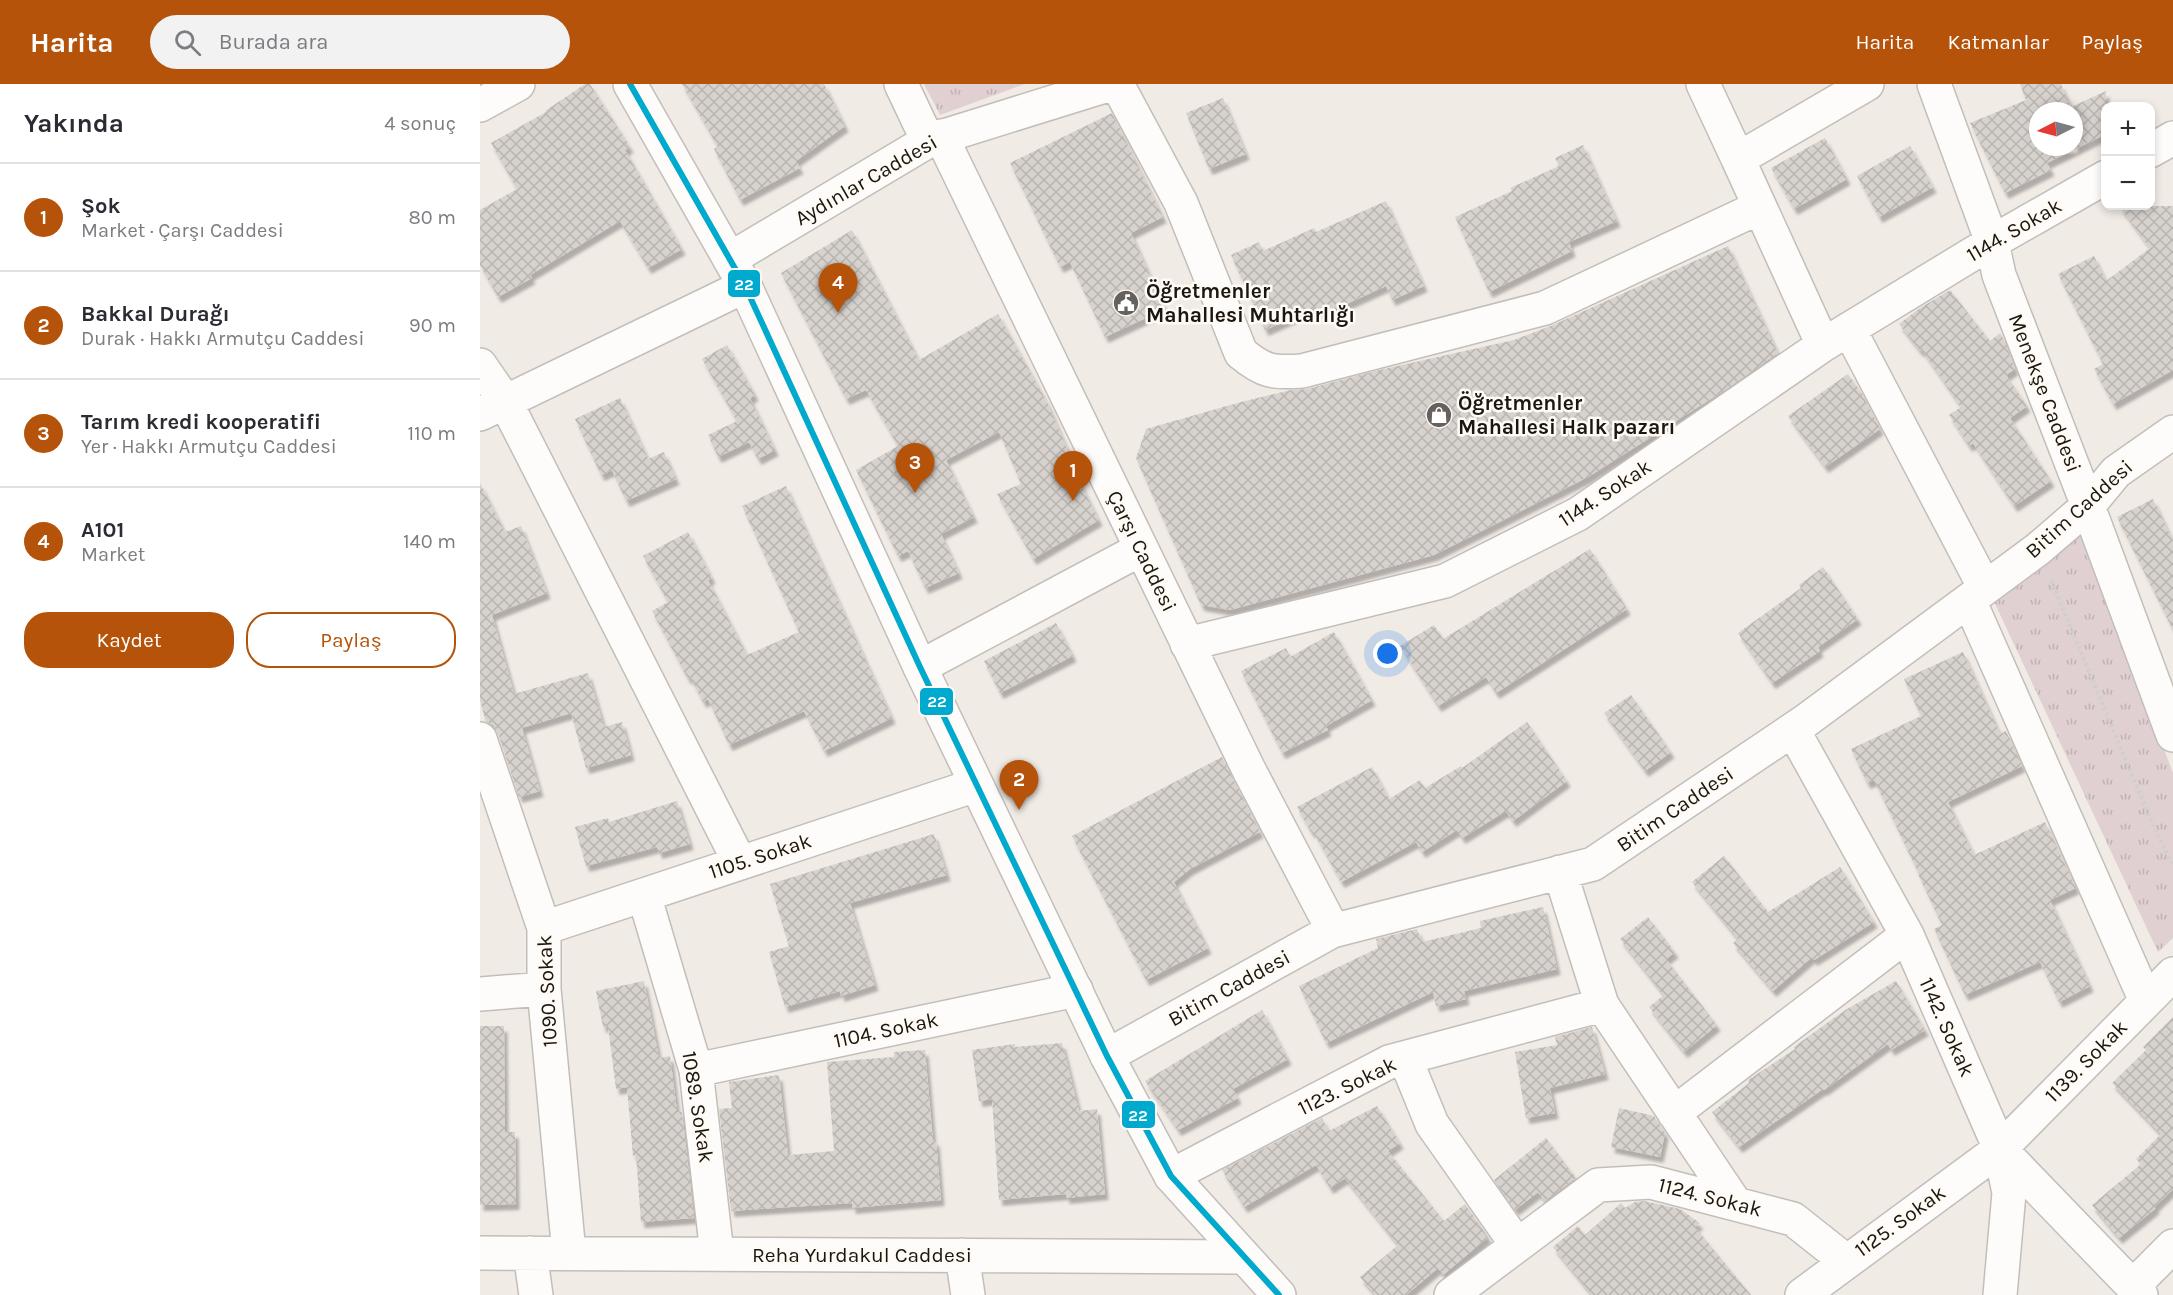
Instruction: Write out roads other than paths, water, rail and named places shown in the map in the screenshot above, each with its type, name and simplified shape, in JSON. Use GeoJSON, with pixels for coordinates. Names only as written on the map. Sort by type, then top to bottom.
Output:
{"type":"FeatureCollection","features":[{"type":"Feature","properties":{"kind":"street"},"geometry":{"type":"LineString","coordinates":[[480,105],[518,84]]}},
{"type":"Feature","properties":{"kind":"street"},"geometry":{"type":"LineString","coordinates":[[630,84],[737,272],[920,667],[1107,1056],[1172,1176],[1279,1295]]}},
{"type":"Feature","properties":{"kind":"street","name":"Çarşı Caddesi"},"geometry":{"type":"LineString","coordinates":[[901,84],[935,138],[1141,549],[1248,770],[1333,930]]}},
{"type":"Feature","properties":{"kind":"street","name":"Aydınlar Caddesi"},"geometry":{"type":"LineString","coordinates":[[492,408],[737,272],[935,138],[1111,84]]}},
{"type":"Feature","properties":{"kind":"street"},"geometry":{"type":"LineString","coordinates":[[1117,84],[1181,203],[1241,353],[1258,367],[1281,372],[1302,371],[1545,308],[1760,207]]}},
{"type":"Feature","properties":{"kind":"street"},"geometry":{"type":"LineString","coordinates":[[1703,84],[1760,207],[1836,337],[1977,594],[2146,1001]]}},
{"type":"Feature","properties":{"kind":"street"},"geometry":{"type":"LineString","coordinates":[[1738,159],[1867,84]]}},
{"type":"Feature","properties":{"kind":"street","name":"Menekşe Caddesi"},"geometry":{"type":"LineString","coordinates":[[1934,84],[1992,242],[1999,275],[2173,735]]}},
{"type":"Feature","properties":{"kind":"street"},"geometry":{"type":"LineString","coordinates":[[2155,149],[2173,138]]}},
{"type":"Feature","properties":{"kind":"street","name":"1144. Sokak"},"geometry":{"type":"LineString","coordinates":[[1187,644],[1445,581],[1578,514],[1836,337],[1992,242],[2101,180]]}},
{"type":"Feature","properties":{"kind":"street"},"geometry":{"type":"LineString","coordinates":[[480,365],[492,408],[740,863]]}},
{"type":"Feature","properties":{"kind":"street","name":"Bitim Caddesi"},"geometry":{"type":"LineString","coordinates":[[1107,1056],[1333,930],[1593,864],[1793,729],[2038,549],[2088,506],[2116,472],[2173,432]]}},
{"type":"Feature","properties":{"kind":"street"},"geometry":{"type":"LineString","coordinates":[[920,667],[1141,549]]}},
{"type":"Feature","properties":{"kind":"street","name":"1142. Sokak"},"geometry":{"type":"LineString","coordinates":[[1793,729],[1907,935],[2000,1149],[2137,1291]]}},
{"type":"Feature","properties":{"kind":"street","name":"1090. Sokak"},"geometry":{"type":"LineString","coordinates":[[480,739],[544,928],[544,989],[569,1253]]}},
{"type":"Feature","properties":{"kind":"street","name":"1105. Sokak"},"geometry":{"type":"LineString","coordinates":[[544,928],[976,784]]}},
{"type":"Feature","properties":{"kind":"street"},"geometry":{"type":"LineString","coordinates":[[1560,872],[1602,1005],[1735,1203]]}},
{"type":"Feature","properties":{"kind":"street","name":"1089. Sokak"},"geometry":{"type":"LineString","coordinates":[[644,895],[696,1070],[717,1254]]}},
{"type":"Feature","properties":{"kind":"street"},"geometry":{"type":"LineString","coordinates":[[1674,1113],[1907,935]]}},
{"type":"Feature","properties":{"kind":"street","name":"1139. Sokak"},"geometry":{"type":"LineString","coordinates":[[2000,1149],[2173,974]]}},
{"type":"Feature","properties":{"kind":"street"},"geometry":{"type":"LineString","coordinates":[[480,994],[544,989]]}},
{"type":"Feature","properties":{"kind":"street","name":"1104. Sokak"},"geometry":{"type":"LineString","coordinates":[[696,1070],[1076,990]]}},
{"type":"Feature","properties":{"kind":"street","name":"1123. Sokak"},"geometry":{"type":"LineString","coordinates":[[1172,1176],[1389,1062],[1602,1005]]}},
{"type":"Feature","properties":{"kind":"street"},"geometry":{"type":"LineString","coordinates":[[1405,1058],[1432,1124],[1517,1245]]}},
{"type":"Feature","properties":{"kind":"street"},"geometry":{"type":"LineString","coordinates":[[2000,1149],[2009,1193],[2000,1295]]}},
{"type":"Feature","properties":{"kind":"street","name":"1125. Sokak"},"geometry":{"type":"LineString","coordinates":[[1802,1295],[2000,1149]]}},
{"type":"Feature","properties":{"kind":"street","name":"1124. Sokak"},"geometry":{"type":"LineString","coordinates":[[1451,1295],[1598,1185],[1651,1182],[1793,1219],[1846,1261]]}},
{"type":"Feature","properties":{"kind":"street"},"geometry":{"type":"LineString","coordinates":[[2137,1291],[2173,1246]]}},
{"type":"Feature","properties":{"kind":"street","name":"Reha Yurdakul Caddesi"},"geometry":{"type":"LineString","coordinates":[[480,1253],[1244,1257]]}},
{"type":"Feature","properties":{"kind":"street"},"geometry":{"type":"LineString","coordinates":[[530,1253],[536,1295]]}},
{"type":"Feature","properties":{"kind":"street"},"geometry":{"type":"LineString","coordinates":[[962,1255],[968,1295]]}},
{"type":"Feature","properties":{"kind":"place","name":"Öğretmenler Mahallesi Muhtarlığı"},"geometry":{"type":"Point","coordinates":[1126,303]}},
{"type":"Feature","properties":{"kind":"place","name":"A101"},"geometry":{"type":"Point","coordinates":[838,313]}},
{"type":"Feature","properties":{"kind":"place","name":"Öğretmenler Mahallesi Halk pazarı"},"geometry":{"type":"Point","coordinates":[1439,415]}},
{"type":"Feature","properties":{"kind":"place","name":"Tarım kredi kooperatifi"},"geometry":{"type":"Point","coordinates":[915,493]}},
{"type":"Feature","properties":{"kind":"place","name":"Şok"},"geometry":{"type":"Point","coordinates":[1073,501]}},
{"type":"Feature","properties":{"kind":"place","name":"Bakkal Durağı"},"geometry":{"type":"Point","coordinates":[1019,810]}}]}
